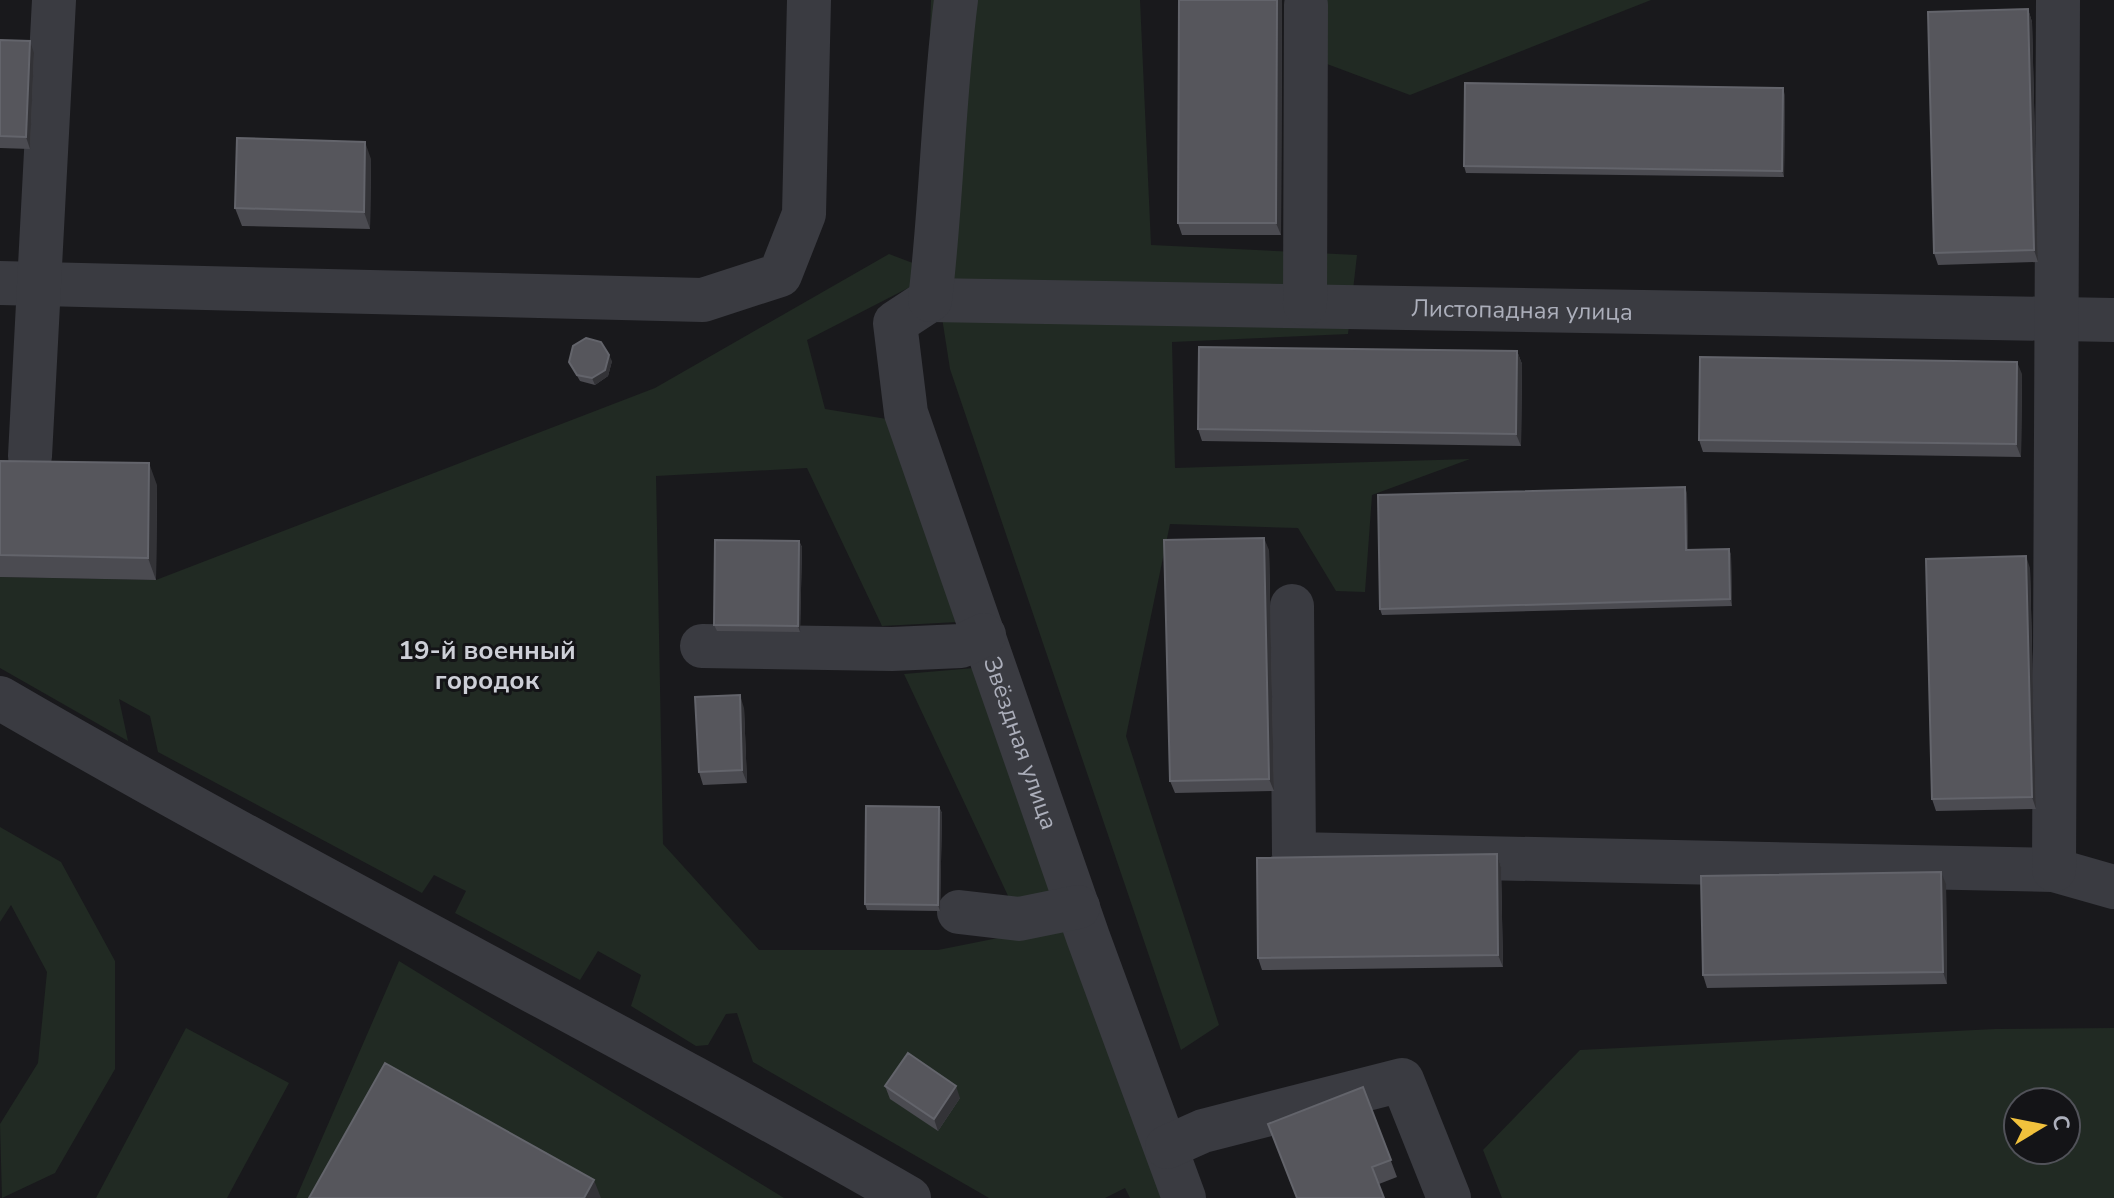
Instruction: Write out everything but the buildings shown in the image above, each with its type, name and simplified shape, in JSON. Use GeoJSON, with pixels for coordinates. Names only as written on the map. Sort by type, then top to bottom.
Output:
{"type":"FeatureCollection","features":[{"type":"Feature","properties":{"kind":"street"},"geometry":{"type":"LineString","coordinates":[[30,456],[19,283],[54,0]]}},
{"type":"Feature","properties":{"kind":"street"},"geometry":{"type":"LineString","coordinates":[[19,283],[703,300],[780,275],[804,214],[809,0]]}},
{"type":"Feature","properties":{"kind":"street"},"geometry":{"type":"LineString","coordinates":[[930,300],[941,212],[947,67],[956,0]]}},
{"type":"Feature","properties":{"kind":"street"},"geometry":{"type":"LineString","coordinates":[[2054,870],[2058,0]]}},
{"type":"Feature","properties":{"kind":"street"},"geometry":{"type":"LineString","coordinates":[[1305,304],[1306,5]]}},
{"type":"Feature","properties":{"kind":"street","name":"Листопадная улица"},"geometry":{"type":"LineString","coordinates":[[930,300],[2114,320]]}},
{"type":"Feature","properties":{"kind":"street","name":"Звёздная улица"},"geometry":{"type":"LineString","coordinates":[[930,300],[895,323],[906,413],[1078,907],[1184,1198]]}},
{"type":"Feature","properties":{"kind":"street"},"geometry":{"type":"LineString","coordinates":[[1292,606],[1294,854],[2054,870],[2114,887]]}},
{"type":"Feature","properties":{"kind":"street"},"geometry":{"type":"LineString","coordinates":[[702,646],[892,649],[961,646],[984,635]]}},
{"type":"Feature","properties":{"kind":"street"},"geometry":{"type":"LineString","coordinates":[[0,698],[144,782],[715,1087],[909,1198]]}},
{"type":"Feature","properties":{"kind":"street"},"geometry":{"type":"LineString","coordinates":[[959,912],[1019,919],[1078,907]]}},
{"type":"Feature","properties":{"kind":"street"},"geometry":{"type":"LineString","coordinates":[[1167,1147],[1203,1131],[1402,1080],[1449,1198]]}},
{"type":"Feature","properties":{"kind":"shaded area"},"geometry":{"type":"Polygon","coordinates":[[[931,0],[1140,0],[1151,245],[1357,255],[1348,334],[1172,342],[1175,468],[1470,459],[1372,495],[1365,592],[1336,591],[1298,528],[1170,524],[1126,736],[1219,1025],[1181,1050],[950,369],[925,208],[931,0]]]}},
{"type":"Feature","properties":{"kind":"shaded area"},"geometry":{"type":"Polygon","coordinates":[[[1308,0],[1651,0],[1410,95],[1319,61],[1308,0]]]}},
{"type":"Feature","properties":{"kind":"shaded area"},"geometry":{"type":"Polygon","coordinates":[[[889,254],[918,265],[910,287],[807,340],[825,409],[887,419],[958,622],[882,626],[807,468],[656,476],[663,844],[759,950],[938,950],[1069,924],[1169,1198],[1130,1198],[1125,1188],[1105,1198],[989,1198],[753,1062],[737,1013],[726,1014],[708,1045],[696,1046],[631,1006],[641,975],[598,951],[580,980],[455,913],[466,891],[434,875],[422,893],[158,752],[150,716],[119,699],[128,741],[0,668],[0,577],[156,580],[655,388],[889,254]]]}},
{"type":"Feature","properties":{"kind":"shaded area"},"geometry":{"type":"Polygon","coordinates":[[[974,668],[1055,893],[1010,900],[904,674],[974,668]]]}},
{"type":"Feature","properties":{"kind":"shaded area"},"geometry":{"type":"Polygon","coordinates":[[[0,827],[61,862],[115,961],[115,1069],[55,1173],[2,1198],[0,1124],[38,1063],[47,972],[11,905],[0,922],[0,827]]]}},
{"type":"Feature","properties":{"kind":"shaded area"},"geometry":{"type":"Polygon","coordinates":[[[399,961],[784,1198],[296,1198],[399,961]]]}},
{"type":"Feature","properties":{"kind":"shaded area"},"geometry":{"type":"Polygon","coordinates":[[[186,1028],[289,1083],[227,1198],[96,1198],[186,1028]]]}},
{"type":"Feature","properties":{"kind":"shaded area"},"geometry":{"type":"Polygon","coordinates":[[[2114,1028],[2114,1198],[1502,1198],[1483,1150],[1580,1050],[1995,1029],[2114,1028]]]}},
{"type":"Feature","properties":{"kind":"district","name":"19-й военный городок"},"geometry":{"type":"Point","coordinates":[487,665]}}]}
